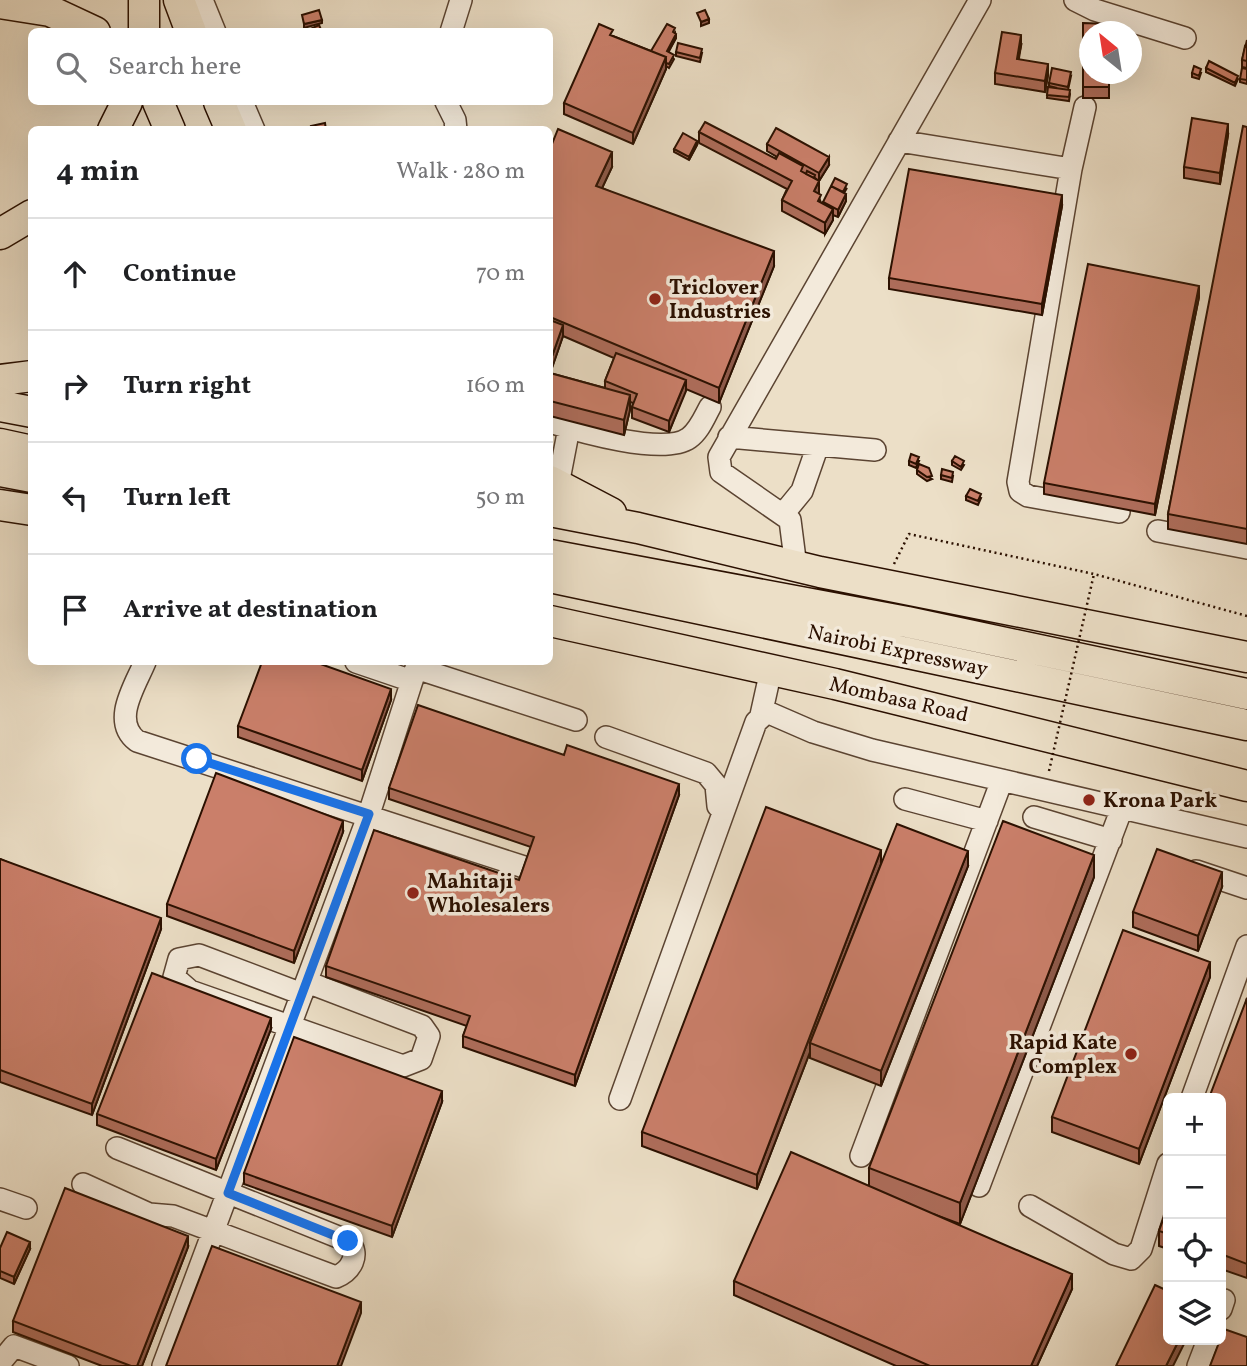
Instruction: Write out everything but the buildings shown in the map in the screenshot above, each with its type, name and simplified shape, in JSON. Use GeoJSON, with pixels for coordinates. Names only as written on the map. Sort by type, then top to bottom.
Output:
{"type":"FeatureCollection","features":[{"type":"Feature","properties":{"kind":"highway"},"geometry":{"type":"LineString","coordinates":[[144,0],[144,28]]}},
{"type":"Feature","properties":{"kind":"highway"},"geometry":{"type":"LineString","coordinates":[[179,0],[190,28]]}},
{"type":"Feature","properties":{"kind":"highway"},"geometry":{"type":"LineString","coordinates":[[0,2],[50,11],[86,28]]}},
{"type":"Feature","properties":{"kind":"highway"},"geometry":{"type":"LineString","coordinates":[[115,126],[126,105]]}},
{"type":"Feature","properties":{"kind":"highway"},"geometry":{"type":"LineString","coordinates":[[159,105],[168,126]]}},
{"type":"Feature","properties":{"kind":"highway"},"geometry":{"type":"LineString","coordinates":[[220,105],[229,126]]}},
{"type":"Feature","properties":{"kind":"highway"},"geometry":{"type":"LineString","coordinates":[[0,234],[28,217]]}},
{"type":"Feature","properties":{"kind":"highway"},"geometry":{"type":"LineString","coordinates":[[0,380],[28,376]]}},
{"type":"Feature","properties":{"kind":"highway"},"geometry":{"type":"LineString","coordinates":[[0,406],[28,411]]}},
{"type":"Feature","properties":{"kind":"highway"},"geometry":{"type":"LineString","coordinates":[[0,444],[28,450]]}},
{"type":"Feature","properties":{"kind":"highway"},"geometry":{"type":"LineString","coordinates":[[0,471],[28,476]]}},
{"type":"Feature","properties":{"kind":"highway"},"geometry":{"type":"LineString","coordinates":[[553,492],[638,528],[796,567],[1247,657]]}},
{"type":"Feature","properties":{"kind":"highway"},"geometry":{"type":"LineString","coordinates":[[0,505],[28,509]]}},
{"type":"Feature","properties":{"kind":"highway","name":"Nairobi Expressway"},"geometry":{"type":"LineString","coordinates":[[553,556],[907,622],[1247,694]]}},
{"type":"Feature","properties":{"kind":"highway","name":"Nairobi Expressway"},"geometry":{"type":"LineString","coordinates":[[553,578],[1247,725]]}},
{"type":"Feature","properties":{"kind":"highway","name":"Mombasa Road"},"geometry":{"type":"LineString","coordinates":[[553,622],[771,670],[1247,786]]}},
{"type":"Feature","properties":{"kind":"highway"},"geometry":{"type":"LineString","coordinates":[[1193,772],[1247,778]]}},
{"type":"Feature","properties":{"kind":"lane"},"geometry":{"type":"LineString","coordinates":[[202,0],[213,28]]}},
{"type":"Feature","properties":{"kind":"lane"},"geometry":{"type":"LineString","coordinates":[[452,28],[461,0]]}},
{"type":"Feature","properties":{"kind":"lane"},"geometry":{"type":"LineString","coordinates":[[796,567],[793,528],[784,513],[721,472],[719,457],[980,0]]}},
{"type":"Feature","properties":{"kind":"lane"},"geometry":{"type":"LineString","coordinates":[[1075,0],[1095,10],[1185,38]]}},
{"type":"Feature","properties":{"kind":"lane"},"geometry":{"type":"LineString","coordinates":[[243,105],[252,126]]}},
{"type":"Feature","properties":{"kind":"lane"},"geometry":{"type":"LineString","coordinates":[[448,105],[456,126]]}},
{"type":"Feature","properties":{"kind":"lane"},"geometry":{"type":"LineString","coordinates":[[1085,107],[1071,169],[1017,482],[1020,491],[1028,496],[1119,512]]}},
{"type":"Feature","properties":{"kind":"lane"},"geometry":{"type":"LineString","coordinates":[[899,141],[1071,169]]}},
{"type":"Feature","properties":{"kind":"lane"},"geometry":{"type":"LineString","coordinates":[[553,482],[559,425],[672,445],[696,432],[710,407]]}},
{"type":"Feature","properties":{"kind":"lane"},"geometry":{"type":"LineString","coordinates":[[729,437],[875,450]]}},
{"type":"Feature","properties":{"kind":"lane"},"geometry":{"type":"LineString","coordinates":[[784,513],[802,491],[818,445]]}},
{"type":"Feature","properties":{"kind":"lane"},"geometry":{"type":"LineString","coordinates":[[1158,531],[1247,548]]}},
{"type":"Feature","properties":{"kind":"lane"},"geometry":{"type":"LineString","coordinates":[[144,665],[124,718],[128,734],[136,741],[369,814],[524,867]]}},
{"type":"Feature","properties":{"kind":"lane"},"geometry":{"type":"LineString","coordinates":[[378,665],[415,670],[576,720]]}},
{"type":"Feature","properties":{"kind":"lane"},"geometry":{"type":"LineString","coordinates":[[163,1366],[369,814],[415,670]]}},
{"type":"Feature","properties":{"kind":"lane"},"geometry":{"type":"LineString","coordinates":[[620,1099],[761,715],[771,670]]}},
{"type":"Feature","properties":{"kind":"lane"},"geometry":{"type":"LineString","coordinates":[[761,715],[772,712],[813,732],[872,750],[1247,837]]}},
{"type":"Feature","properties":{"kind":"lane"},"geometry":{"type":"LineString","coordinates":[[606,737],[706,773],[716,785],[718,807],[724,810]]}},
{"type":"Feature","properties":{"kind":"lane"},"geometry":{"type":"LineString","coordinates":[[861,1156],[1002,780]]}},
{"type":"Feature","properties":{"kind":"lane"},"geometry":{"type":"LineString","coordinates":[[905,799],[987,821]]}},
{"type":"Feature","properties":{"kind":"lane"},"geometry":{"type":"LineString","coordinates":[[979,1186],[1122,808]]}},
{"type":"Feature","properties":{"kind":"lane"},"geometry":{"type":"LineString","coordinates":[[1034,817],[1111,840]]}},
{"type":"Feature","properties":{"kind":"lane"},"geometry":{"type":"LineString","coordinates":[[1178,866],[1247,888]]}},
{"type":"Feature","properties":{"kind":"lane"},"geometry":{"type":"LineString","coordinates":[[1194,1093],[1247,946]]}},
{"type":"Feature","properties":{"kind":"lane"},"geometry":{"type":"LineString","coordinates":[[199,955],[305,988],[422,1026],[427,1030],[428,1041],[421,1059],[416,1064],[404,1066],[190,991],[174,977],[174,967],[179,959],[199,955]]}},
{"type":"Feature","properties":{"kind":"lane"},"geometry":{"type":"LineString","coordinates":[[83,1184],[149,1214],[173,1216],[213,1233],[336,1276],[348,1270],[355,1255],[348,1241],[117,1148]]}},
{"type":"Feature","properties":{"kind":"lane"},"geometry":{"type":"LineString","coordinates":[[1030,1206],[1114,1254],[1131,1259],[1141,1249],[1163,1180]]}},
{"type":"Feature","properties":{"kind":"lane"},"geometry":{"type":"LineString","coordinates":[[0,1199],[26,1208]]}},
{"type":"Feature","properties":{"kind":"lane"},"geometry":{"type":"LineString","coordinates":[[1198,1366],[1206,1345]]}},
{"type":"Feature","properties":{"kind":"lane"},"geometry":{"type":"LineString","coordinates":[[0,1363],[14,1346],[68,1366]]}},
{"type":"Feature","properties":{"kind":"path"},"geometry":{"type":"LineString","coordinates":[[883,585],[909,534],[1094,574],[1247,616]]}},
{"type":"Feature","properties":{"kind":"path"},"geometry":{"type":"LineString","coordinates":[[1049,771],[1094,574]]}},
{"type":"Feature","properties":{"kind":"place","name":"Triclover Industries"},"geometry":{"type":"Point","coordinates":[655,299]}},
{"type":"Feature","properties":{"kind":"place","name":"Krona Park"},"geometry":{"type":"Point","coordinates":[1089,800]}},
{"type":"Feature","properties":{"kind":"place","name":"Mahitaji Wholesalers"},"geometry":{"type":"Point","coordinates":[413,893]}},
{"type":"Feature","properties":{"kind":"place","name":"Rapid Kate Complex"},"geometry":{"type":"Point","coordinates":[1131,1054]}},
{"type":"Feature","properties":{"kind":"route"},"geometry":{"type":"LineString","coordinates":[[197,759],[369,814],[228,1193],[348,1241]]}}]}
